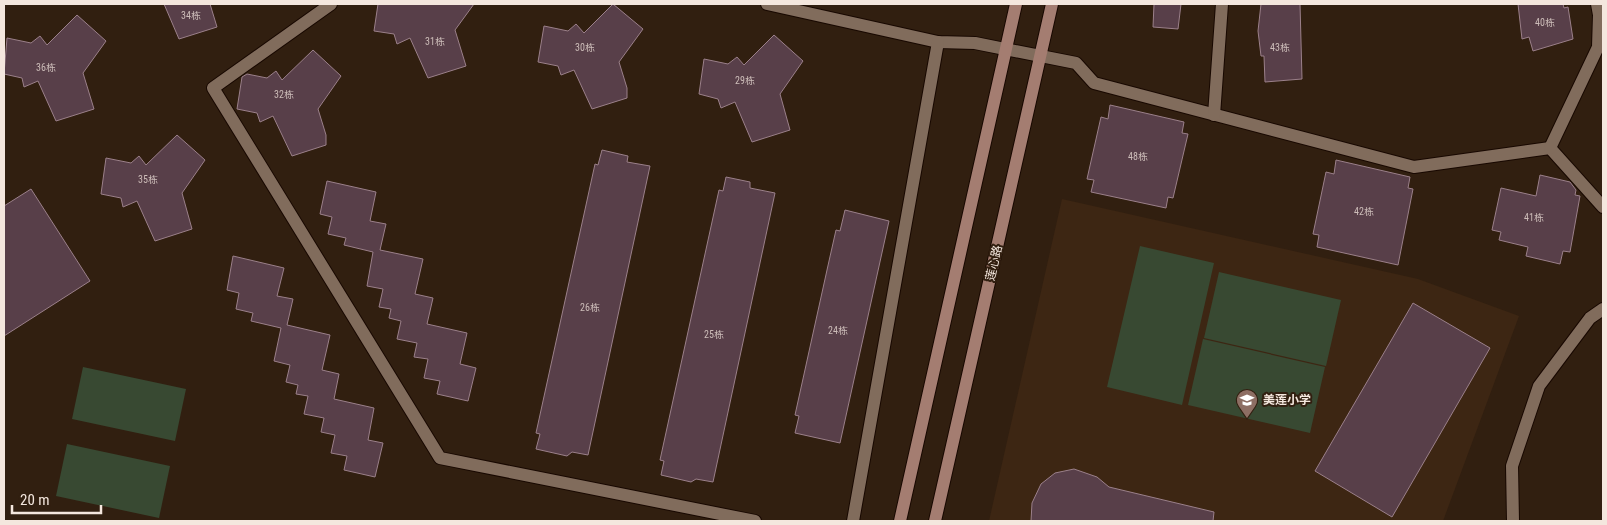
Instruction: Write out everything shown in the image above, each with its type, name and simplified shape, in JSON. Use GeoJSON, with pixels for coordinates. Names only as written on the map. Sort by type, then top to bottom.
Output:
{"type":"FeatureCollection","features":[{"type":"Feature","properties":{"kind":"main road"},"geometry":{"type":"LineString","coordinates":[[900,521],[1016,4]]}},
{"type":"Feature","properties":{"kind":"main road","name":"莲心路"},"geometry":{"type":"LineString","coordinates":[[935,521],[1052,4]]}},
{"type":"Feature","properties":{"kind":"street"},"geometry":{"type":"LineString","coordinates":[[331,4],[213,88],[440,458],[755,521]]}},
{"type":"Feature","properties":{"kind":"street"},"geometry":{"type":"LineString","coordinates":[[768,4],[938,42],[975,43],[1076,63],[1094,83],[1414,166],[1550,148]]}},
{"type":"Feature","properties":{"kind":"street"},"geometry":{"type":"LineString","coordinates":[[1214,115],[1222,4]]}},
{"type":"Feature","properties":{"kind":"street"},"geometry":{"type":"LineString","coordinates":[[1550,148],[1598,47],[1599,15],[1597,4]]}},
{"type":"Feature","properties":{"kind":"street"},"geometry":{"type":"LineString","coordinates":[[853,521],[938,42]]}},
{"type":"Feature","properties":{"kind":"street"},"geometry":{"type":"LineString","coordinates":[[1550,148],[1603,206]]}},
{"type":"Feature","properties":{"kind":"street"},"geometry":{"type":"LineString","coordinates":[[1513,521],[1512,466],[1538,386],[1590,318],[1603,309]]}},
{"type":"Feature","properties":{"kind":"shaded area","name":"美莲小学"},"geometry":{"type":"Polygon","coordinates":[[[1062,199],[1418,279],[1519,316],[1443,521],[989,521],[1062,199]]]}},
{"type":"Feature","properties":{"kind":"green space"},"geometry":{"type":"Polygon","coordinates":[[[1140,246],[1214,263],[1182,405],[1107,387],[1140,246]]]}},
{"type":"Feature","properties":{"kind":"green space"},"geometry":{"type":"Polygon","coordinates":[[[1219,272],[1341,300],[1326,366],[1204,338],[1219,272]]]}},
{"type":"Feature","properties":{"kind":"green space"},"geometry":{"type":"Polygon","coordinates":[[[1203,339],[1325,367],[1310,433],[1188,405],[1203,339]]]}},
{"type":"Feature","properties":{"kind":"green space"},"geometry":{"type":"Polygon","coordinates":[[[83,367],[186,389],[175,441],[72,419],[83,367]]]}},
{"type":"Feature","properties":{"kind":"green space"},"geometry":{"type":"Polygon","coordinates":[[[67,444],[170,466],[159,518],[56,496],[67,444]]]}},
{"type":"Feature","properties":{"kind":"building"},"geometry":{"type":"Polygon","coordinates":[[[164,4],[210,4],[217,27],[179,39],[164,4]]]}},
{"type":"Feature","properties":{"kind":"building"},"geometry":{"type":"Polygon","coordinates":[[[378,4],[474,4],[455,30],[466,66],[428,78],[410,38],[397,44],[394,34],[374,31],[378,4]]]}},
{"type":"Feature","properties":{"kind":"building"},"geometry":{"type":"Polygon","coordinates":[[[613,4],[643,29],[619,62],[627,88],[627,98],[592,109],[574,70],[561,75],[558,66],[538,62],[544,26],[568,31],[576,24],[584,33],[613,4]]]}},
{"type":"Feature","properties":{"kind":"building"},"geometry":{"type":"Polygon","coordinates":[[[1154,4],[1181,4],[1178,29],[1153,27],[1154,4]]]}},
{"type":"Feature","properties":{"kind":"building"},"geometry":{"type":"Polygon","coordinates":[[[1261,4],[1300,4],[1302,79],[1265,82],[1264,56],[1261,56],[1258,31],[1261,4]]]}},
{"type":"Feature","properties":{"kind":"building"},"geometry":{"type":"Polygon","coordinates":[[[1518,4],[1563,4],[1564,8],[1568,7],[1573,39],[1533,51],[1529,37],[1522,39],[1518,4]]]}},
{"type":"Feature","properties":{"kind":"building"},"geometry":{"type":"Polygon","coordinates":[[[77,15],[106,41],[83,73],[94,109],[56,121],[38,81],[24,87],[22,78],[4,74],[7,38],[31,43],[40,36],[47,45],[77,15]]]}},
{"type":"Feature","properties":{"kind":"building"},"geometry":{"type":"Polygon","coordinates":[[[774,35],[803,61],[780,94],[790,130],[752,142],[735,102],[721,108],[718,99],[699,94],[704,59],[728,64],[737,57],[744,65],[774,35]]]}},
{"type":"Feature","properties":{"kind":"building"},"geometry":{"type":"Polygon","coordinates":[[[313,50],[341,76],[318,109],[326,135],[326,145],[292,156],[273,116],[260,122],[257,113],[237,109],[242,77],[247,74],[267,78],[276,71],[282,80],[313,50]]]}},
{"type":"Feature","properties":{"kind":"building"},"geometry":{"type":"Polygon","coordinates":[[[1110,105],[1184,122],[1182,133],[1188,134],[1173,198],[1168,197],[1166,208],[1091,192],[1094,180],[1087,179],[1101,117],[1108,119],[1110,105]]]}},
{"type":"Feature","properties":{"kind":"building"},"geometry":{"type":"Polygon","coordinates":[[[177,135],[205,160],[182,193],[192,229],[155,241],[137,201],[123,207],[121,198],[101,194],[106,158],[131,163],[139,156],[146,165],[177,135]]]}},
{"type":"Feature","properties":{"kind":"building"},"geometry":{"type":"Polygon","coordinates":[[[602,150],[628,156],[627,162],[650,166],[588,455],[572,452],[567,456],[536,449],[540,434],[536,433],[595,164],[598,165],[602,150]]]}},
{"type":"Feature","properties":{"kind":"building"},"geometry":{"type":"Polygon","coordinates":[[[1336,160],[1410,177],[1408,188],[1413,189],[1398,265],[1317,247],[1319,235],[1313,234],[1326,172],[1334,174],[1336,160]]]}},
{"type":"Feature","properties":{"kind":"building"},"geometry":{"type":"Polygon","coordinates":[[[1540,175],[1570,182],[1576,190],[1575,195],[1580,196],[1570,252],[1563,251],[1560,264],[1526,256],[1528,247],[1499,240],[1501,232],[1492,230],[1501,188],[1536,196],[1540,175]]]}},
{"type":"Feature","properties":{"kind":"building"},"geometry":{"type":"Polygon","coordinates":[[[726,177],[750,182],[750,188],[775,193],[713,482],[696,479],[691,482],[661,475],[664,461],[660,460],[719,190],[723,191],[726,177]]]}},
{"type":"Feature","properties":{"kind":"building"},"geometry":{"type":"Polygon","coordinates":[[[327,181],[376,192],[370,221],[386,224],[380,250],[423,259],[415,294],[433,298],[427,324],[467,333],[460,364],[476,368],[468,401],[437,394],[440,381],[424,378],[428,359],[414,357],[417,343],[397,339],[401,321],[389,318],[391,309],[379,307],[383,289],[367,286],[373,252],[344,245],[346,238],[328,234],[332,217],[320,214],[327,181]]]}},
{"type":"Feature","properties":{"kind":"building"},"geometry":{"type":"Polygon","coordinates":[[[31,189],[90,281],[4,336],[4,206],[31,189]]]}},
{"type":"Feature","properties":{"kind":"building"},"geometry":{"type":"Polygon","coordinates":[[[845,210],[889,221],[840,443],[795,433],[799,416],[795,415],[836,230],[840,231],[845,210]]]}},
{"type":"Feature","properties":{"kind":"building"},"geometry":{"type":"Polygon","coordinates":[[[233,256],[284,268],[277,296],[293,299],[287,325],[330,335],[322,370],[339,374],[334,399],[374,408],[368,440],[383,443],[375,477],[344,470],[347,456],[331,453],[335,435],[321,432],[324,418],[304,414],[308,396],[296,394],[298,385],[286,382],[290,365],[274,361],[281,328],[251,321],[253,313],[236,309],[239,293],[227,290],[233,256]]]}},
{"type":"Feature","properties":{"kind":"building"},"geometry":{"type":"Polygon","coordinates":[[[1413,303],[1490,348],[1392,517],[1315,471],[1413,303]]]}},
{"type":"Feature","properties":{"kind":"building"},"geometry":{"type":"Polygon","coordinates":[[[1074,469],[1097,477],[1109,487],[1214,512],[1213,521],[1031,521],[1032,503],[1041,484],[1055,473],[1074,469]]]}},
{"type":"Feature","properties":{"kind":"place","name":"美莲小学"},"geometry":{"type":"Point","coordinates":[1247,419]}}]}
